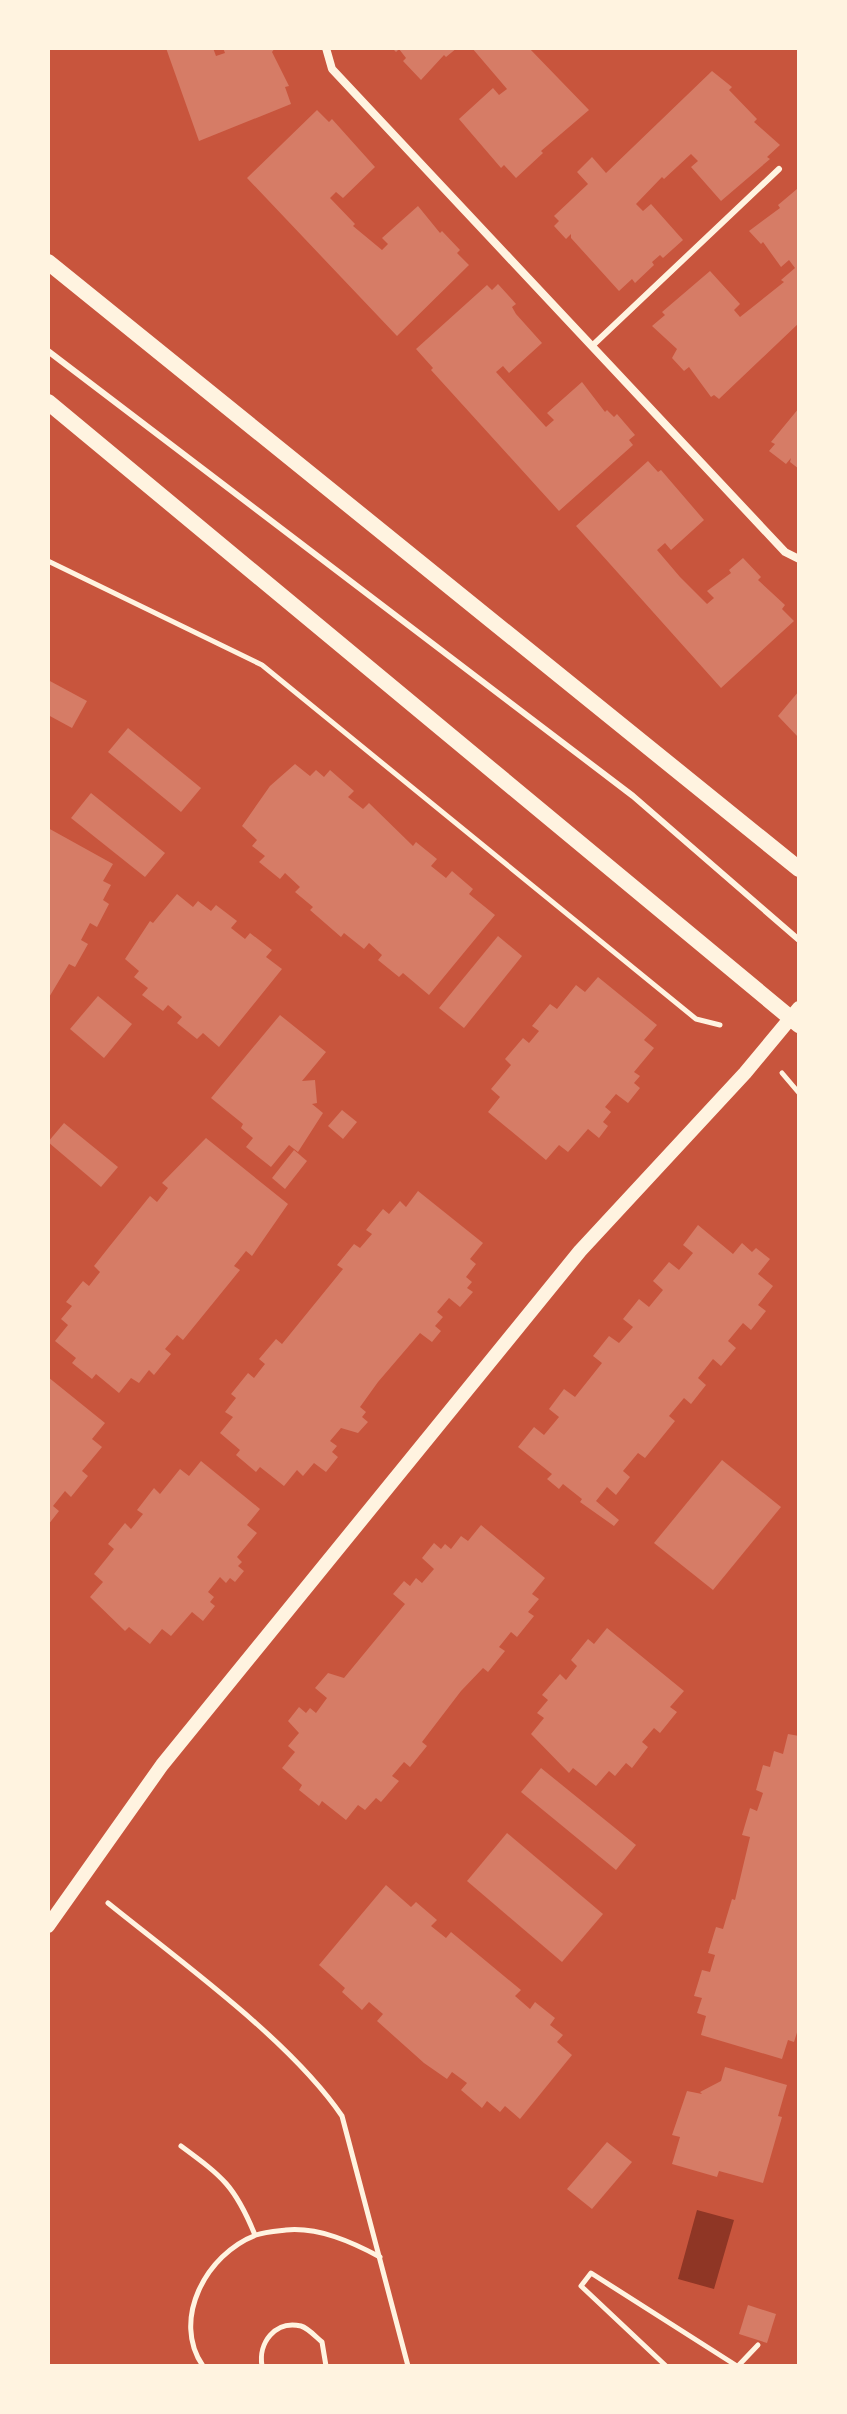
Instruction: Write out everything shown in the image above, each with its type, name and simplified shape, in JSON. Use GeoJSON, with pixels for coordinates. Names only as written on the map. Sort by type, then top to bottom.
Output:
{"type":"FeatureCollection","features":[{"type":"Feature","properties":{"kind":"main road"},"geometry":{"type":"LineString","coordinates":[[48,262],[799,869]]}},
{"type":"Feature","properties":{"kind":"main road"},"geometry":{"type":"LineString","coordinates":[[48,402],[796,1017]]}},
{"type":"Feature","properties":{"kind":"street"},"geometry":{"type":"LineString","coordinates":[[326,48],[332,69],[785,552],[799,559]]}},
{"type":"Feature","properties":{"kind":"street"},"geometry":{"type":"LineString","coordinates":[[48,1926],[162,1765],[580,1251],[796,1017]]}},
{"type":"Feature","properties":{"kind":"lane"},"geometry":{"type":"LineString","coordinates":[[592,346],[779,169]]}},
{"type":"Feature","properties":{"kind":"lane"},"geometry":{"type":"LineString","coordinates":[[48,351],[633,796],[799,940]]}},
{"type":"Feature","properties":{"kind":"path"},"geometry":{"type":"LineString","coordinates":[[48,561],[262,665],[696,1019],[720,1025]]}},
{"type":"Feature","properties":{"kind":"path"},"geometry":{"type":"LineString","coordinates":[[782,1073],[799,1093]]}},
{"type":"Feature","properties":{"kind":"path"},"geometry":{"type":"LineString","coordinates":[[108,1903],[264,2034],[327,2093],[342,2116],[352,2144],[408,2366]]}},
{"type":"Feature","properties":{"kind":"path"},"geometry":{"type":"LineString","coordinates":[[181,2146],[223,2177],[240,2199],[255,2235]]}},
{"type":"Feature","properties":{"kind":"path"},"geometry":{"type":"LineString","coordinates":[[199,2365],[191,2346],[191,2309],[207,2272],[255,2235],[289,2230],[319,2232],[353,2242],[381,2257]]}},
{"type":"Feature","properties":{"kind":"path"},"geometry":{"type":"LineString","coordinates":[[666,2366],[581,2286],[591,2273],[738,2366],[758,2345]]}},
{"type":"Feature","properties":{"kind":"path"},"geometry":{"type":"LineString","coordinates":[[262,2366],[260,2353],[266,2339],[283,2326],[303,2326],[322,2342],[326,2366]]}},
{"type":"Feature","properties":{"kind":"shaded area"},"geometry":{"type":"Polygon","coordinates":[[[697,2210],[734,2220],[714,2289],[678,2279],[697,2210]]]}},
{"type":"Feature","properties":{"kind":"building"},"geometry":{"type":"Polygon","coordinates":[[[166,48],[213,48],[216,56],[225,53],[223,48],[275,48],[272,52],[289,86],[285,87],[291,104],[199,141],[166,48]]]}},
{"type":"Feature","properties":{"kind":"building"},"geometry":{"type":"Polygon","coordinates":[[[392,48],[457,48],[446,57],[444,55],[421,80],[403,61],[406,58],[399,49],[396,52],[392,48]]]}},
{"type":"Feature","properties":{"kind":"building"},"geometry":{"type":"Polygon","coordinates":[[[472,48],[529,48],[589,110],[541,151],[543,153],[516,178],[504,165],[501,168],[459,119],[493,88],[499,95],[507,89],[472,48]]]}},
{"type":"Feature","properties":{"kind":"building"},"geometry":{"type":"Polygon","coordinates":[[[712,71],[732,87],[729,90],[757,119],[754,122],[780,145],[767,157],[770,159],[721,201],[691,167],[698,161],[691,154],[664,179],[662,177],[636,204],[643,211],[651,204],[683,240],[663,258],[660,255],[652,262],[654,265],[635,283],[632,279],[619,291],[571,238],[571,234],[566,239],[554,226],[559,221],[554,216],[588,184],[577,172],[592,157],[606,173],[712,71]]]}},
{"type":"Feature","properties":{"kind":"building"},"geometry":{"type":"Polygon","coordinates":[[[317,110],[329,122],[332,119],[375,167],[343,198],[336,192],[330,198],[355,224],[353,226],[382,250],[388,244],[382,238],[418,206],[440,233],[442,231],[460,250],[457,253],[469,265],[397,336],[247,178],[317,110]]]}},
{"type":"Feature","properties":{"kind":"building"},"geometry":{"type":"Polygon","coordinates":[[[797,189],[799,323],[719,399],[714,395],[711,397],[689,367],[684,371],[672,358],[677,349],[652,326],[665,315],[662,312],[710,271],[740,304],[734,310],[740,317],[784,282],[781,280],[795,268],[789,260],[781,267],[763,242],[761,244],[749,231],[780,208],[778,205],[797,189]]]}},
{"type":"Feature","properties":{"kind":"building"},"geometry":{"type":"Polygon","coordinates":[[[498,284],[516,304],[512,307],[516,314],[542,343],[509,373],[503,366],[496,372],[546,427],[554,420],[547,413],[582,382],[605,412],[607,410],[614,417],[617,414],[635,435],[629,440],[633,445],[559,511],[431,370],[433,368],[416,349],[487,285],[492,290],[498,284]]]}},
{"type":"Feature","properties":{"kind":"building"},"geometry":{"type":"Polygon","coordinates":[[[799,408],[799,469],[790,462],[791,458],[786,464],[769,451],[775,444],[771,442],[799,408]]]}},
{"type":"Feature","properties":{"kind":"building"},"geometry":{"type":"Polygon","coordinates":[[[648,461],[658,472],[661,470],[704,520],[671,550],[665,543],[657,550],[680,577],[707,604],[714,598],[707,591],[731,573],[729,570],[743,558],[761,577],[758,580],[785,605],[782,609],[794,621],[721,688],[576,526],[648,461]]]}},
{"type":"Feature","properties":{"kind":"building"},"geometry":{"type":"Polygon","coordinates":[[[48,680],[87,701],[72,728],[48,715],[48,680]]]}},
{"type":"Feature","properties":{"kind":"building"},"geometry":{"type":"Polygon","coordinates":[[[799,691],[799,738],[778,716],[799,691]]]}},
{"type":"Feature","properties":{"kind":"building"},"geometry":{"type":"Polygon","coordinates":[[[128,728],[201,788],[181,812],[108,752],[128,728]]]}},
{"type":"Feature","properties":{"kind":"building"},"geometry":{"type":"Polygon","coordinates":[[[295,764],[310,776],[316,770],[324,777],[330,770],[354,791],[348,797],[363,809],[369,803],[413,846],[416,842],[437,859],[431,866],[446,878],[452,871],[473,889],[469,894],[495,915],[429,995],[403,973],[399,977],[378,960],[382,955],[369,943],[364,949],[344,933],[341,937],[310,910],[313,907],[295,892],[300,887],[285,873],[280,879],[259,862],[265,856],[252,846],[257,840],[242,826],[270,786],[295,764]]]}},
{"type":"Feature","properties":{"kind":"building"},"geometry":{"type":"Polygon","coordinates":[[[91,793],[165,853],[145,877],[71,818],[91,793]]]}},
{"type":"Feature","properties":{"kind":"building"},"geometry":{"type":"Polygon","coordinates":[[[48,828],[113,864],[103,881],[111,885],[103,900],[109,904],[97,927],[90,923],[81,940],[88,944],[75,967],[69,964],[48,999],[48,828]]]}},
{"type":"Feature","properties":{"kind":"building"},"geometry":{"type":"Polygon","coordinates":[[[177,894],[193,907],[198,901],[211,911],[216,905],[237,921],[231,928],[245,939],[250,933],[272,950],[266,957],[282,969],[219,1047],[203,1033],[197,1039],[177,1023],[182,1017],[168,1005],[163,1011],[142,995],[148,988],[134,977],[139,971],[125,959],[150,921],[153,923],[177,894]]]}},
{"type":"Feature","properties":{"kind":"building"},"geometry":{"type":"Polygon","coordinates":[[[498,936],[522,956],[464,1028],[439,1008],[498,936]]]}},
{"type":"Feature","properties":{"kind":"building"},"geometry":{"type":"Polygon","coordinates":[[[598,977],[657,1025],[644,1040],[654,1048],[634,1072],[640,1076],[634,1083],[640,1088],[628,1103],[616,1094],[605,1107],[611,1112],[603,1122],[608,1126],[599,1138],[588,1129],[568,1152],[559,1145],[546,1160],[488,1112],[500,1097],[491,1089],[511,1065],[505,1059],[523,1038],[529,1043],[539,1031],[532,1026],[550,1004],[557,1009],[576,985],[585,992],[598,977]]]}},
{"type":"Feature","properties":{"kind":"building"},"geometry":{"type":"Polygon","coordinates":[[[98,996],[132,1024],[104,1058],[70,1029],[98,996]]]}},
{"type":"Feature","properties":{"kind":"building"},"geometry":{"type":"Polygon","coordinates":[[[280,1015],[326,1052],[302,1081],[315,1080],[317,1103],[312,1104],[323,1113],[298,1152],[289,1145],[271,1167],[246,1147],[253,1138],[241,1128],[243,1124],[211,1098],[280,1015]]]}},
{"type":"Feature","properties":{"kind":"building"},"geometry":{"type":"Polygon","coordinates":[[[342,1110],[357,1122],[343,1139],[328,1126],[342,1110]]]}},
{"type":"Feature","properties":{"kind":"building"},"geometry":{"type":"Polygon","coordinates":[[[64,1123],[118,1167],[101,1187],[48,1142],[64,1123]]]}},
{"type":"Feature","properties":{"kind":"building"},"geometry":{"type":"Polygon","coordinates":[[[206,1138],[288,1204],[252,1256],[246,1251],[234,1266],[240,1270],[183,1340],[177,1335],[165,1349],[171,1354],[154,1375],[149,1370],[139,1383],[131,1378],[119,1393],[96,1374],[92,1379],[72,1363],[76,1358],[55,1341],[68,1325],[61,1319],[72,1306],[66,1302],[83,1281],[89,1286],[100,1272],[94,1266],[109,1247],[150,1196],[157,1202],[168,1188],[162,1183],[206,1138]]]}},
{"type":"Feature","properties":{"kind":"building"},"geometry":{"type":"Polygon","coordinates":[[[294,1150],[307,1161],[285,1189],[272,1178],[294,1150]]]}},
{"type":"Feature","properties":{"kind":"building"},"geometry":{"type":"Polygon","coordinates":[[[418,1191],[483,1243],[470,1259],[476,1264],[466,1277],[472,1282],[467,1288],[473,1292],[460,1307],[449,1298],[437,1312],[443,1317],[435,1326],[441,1331],[432,1342],[420,1333],[378,1382],[360,1407],[366,1412],[362,1417],[368,1422],[358,1433],[341,1428],[330,1441],[337,1446],[332,1452],[338,1457],[326,1472],[314,1463],[303,1476],[297,1470],[284,1486],[260,1467],[256,1472],[236,1455],[240,1450],[220,1433],[233,1417],[225,1412],[236,1398],[231,1394],[248,1373],[254,1378],[265,1364],[259,1359],[276,1339],[282,1344],[343,1269],[337,1265],[354,1244],[360,1248],[372,1234],[366,1230],[383,1209],[389,1214],[400,1201],[406,1207],[418,1191]]]}},
{"type":"Feature","properties":{"kind":"building"},"geometry":{"type":"Polygon","coordinates":[[[698,1225],[733,1254],[742,1243],[752,1252],[756,1248],[770,1259],[758,1274],[773,1286],[758,1305],[766,1311],[751,1330],[743,1323],[728,1341],[736,1348],[721,1366],[713,1359],[698,1378],[706,1385],[691,1404],[684,1398],[669,1416],[675,1421],[645,1458],[638,1453],[623,1471],[630,1477],[616,1495],[607,1487],[596,1501],[619,1520],[614,1526],[580,1502],[582,1499],[563,1484],[559,1489],[547,1479],[552,1474],[518,1447],[534,1427],[544,1435],[559,1417],[549,1409],[564,1389],[575,1397],[602,1363],[593,1356],[609,1336],[619,1343],[633,1327],[623,1319],[639,1299],[649,1307],[663,1290],[653,1281],[669,1262],[679,1270],[693,1253],[683,1245],[698,1225]]]}},
{"type":"Feature","properties":{"kind":"building"},"geometry":{"type":"Polygon","coordinates":[[[48,1377],[105,1423],[92,1439],[102,1447],[82,1471],[88,1476],[71,1497],[65,1491],[53,1506],[59,1511],[48,1525],[48,1377]]]}},
{"type":"Feature","properties":{"kind":"building"},"geometry":{"type":"Polygon","coordinates":[[[722,1460],[781,1507],[713,1590],[654,1543],[722,1460]]]}},
{"type":"Feature","properties":{"kind":"building"},"geometry":{"type":"Polygon","coordinates":[[[201,1461],[260,1509],[247,1525],[257,1533],[237,1557],[242,1562],[238,1566],[244,1571],[235,1582],[230,1578],[226,1583],[220,1577],[208,1592],[214,1597],[210,1602],[215,1606],[203,1621],[192,1612],[171,1636],[162,1629],[150,1644],[129,1627],[125,1631],[90,1597],[103,1582],[94,1574],[114,1549],[108,1544],[125,1523],[131,1529],[143,1514],[137,1510],[154,1488],[160,1494],[180,1469],[189,1476],[201,1461]]]}},
{"type":"Feature","properties":{"kind":"building"},"geometry":{"type":"Polygon","coordinates":[[[481,1525],[545,1578],[532,1594],[539,1599],[528,1612],[534,1616],[517,1637],[511,1632],[499,1647],[505,1651],[488,1672],[483,1668],[461,1691],[422,1742],[427,1746],[410,1767],[404,1762],[392,1776],[399,1781],[381,1802],[376,1798],[365,1810],[358,1805],[346,1820],[322,1801],[319,1806],[299,1790],[302,1785],[282,1768],[295,1752],[288,1746],[299,1733],[288,1721],[299,1707],[306,1713],[310,1708],[316,1713],[327,1698],[315,1688],[328,1673],[344,1678],[405,1604],[393,1594],[404,1581],[410,1586],[416,1578],[422,1583],[434,1569],[422,1558],[434,1543],[441,1549],[445,1544],[451,1549],[461,1536],[468,1541],[481,1525]]]}},
{"type":"Feature","properties":{"kind":"building"},"geometry":{"type":"Polygon","coordinates":[[[607,1628],[684,1691],[670,1707],[677,1712],[660,1733],[654,1728],[642,1742],[648,1747],[632,1768],[626,1763],[615,1776],[609,1771],[596,1786],[573,1768],[569,1773],[531,1734],[544,1718],[537,1713],[548,1700],[542,1695],[560,1674],[566,1680],[577,1666],[571,1660],[588,1639],[594,1644],[607,1628]]]}},
{"type":"Feature","properties":{"kind":"building"},"geometry":{"type":"Polygon","coordinates":[[[788,1734],[799,1736],[799,2026],[794,2042],[788,2040],[782,2059],[701,2035],[706,2016],[697,2013],[702,1998],[694,1996],[702,1970],[710,1972],[715,1955],[708,1953],[716,1927],[723,1929],[732,1899],[735,1900],[750,1837],[742,1835],[750,1808],[757,1811],[763,1793],[756,1790],[763,1765],[770,1767],[774,1751],[783,1754],[788,1734]]]}},
{"type":"Feature","properties":{"kind":"building"},"geometry":{"type":"Polygon","coordinates":[[[541,1768],[636,1845],[616,1870],[521,1792],[541,1768]]]}},
{"type":"Feature","properties":{"kind":"building"},"geometry":{"type":"Polygon","coordinates":[[[507,1833],[603,1914],[562,1962],[467,1881],[507,1833]]]}},
{"type":"Feature","properties":{"kind":"building"},"geometry":{"type":"Polygon","coordinates":[[[386,1885],[411,1907],[416,1902],[437,1920],[431,1926],[446,1938],[451,1932],[521,1990],[515,1996],[530,2009],[535,2002],[555,2018],[550,2025],[563,2035],[557,2042],[572,2055],[520,2119],[505,2106],[500,2112],[487,2101],[482,2108],[461,2090],[467,2083],[452,2072],[447,2079],[424,2063],[377,2021],[383,2014],[369,2002],[362,2010],[342,1992],[345,1988],[319,1965],[386,1885]]]}},
{"type":"Feature","properties":{"kind":"building"},"geometry":{"type":"Polygon","coordinates":[[[725,2067],[787,2085],[778,2116],[782,2117],[763,2183],[719,2171],[717,2177],[672,2164],[680,2137],[672,2135],[687,2091],[702,2094],[700,2092],[721,2081],[725,2067]]]}},
{"type":"Feature","properties":{"kind":"building"},"geometry":{"type":"Polygon","coordinates":[[[607,2142],[632,2162],[592,2209],[567,2189],[607,2142]]]}},
{"type":"Feature","properties":{"kind":"building"},"geometry":{"type":"Polygon","coordinates":[[[748,2305],[776,2314],[767,2343],[739,2334],[748,2305]]]}}]}
